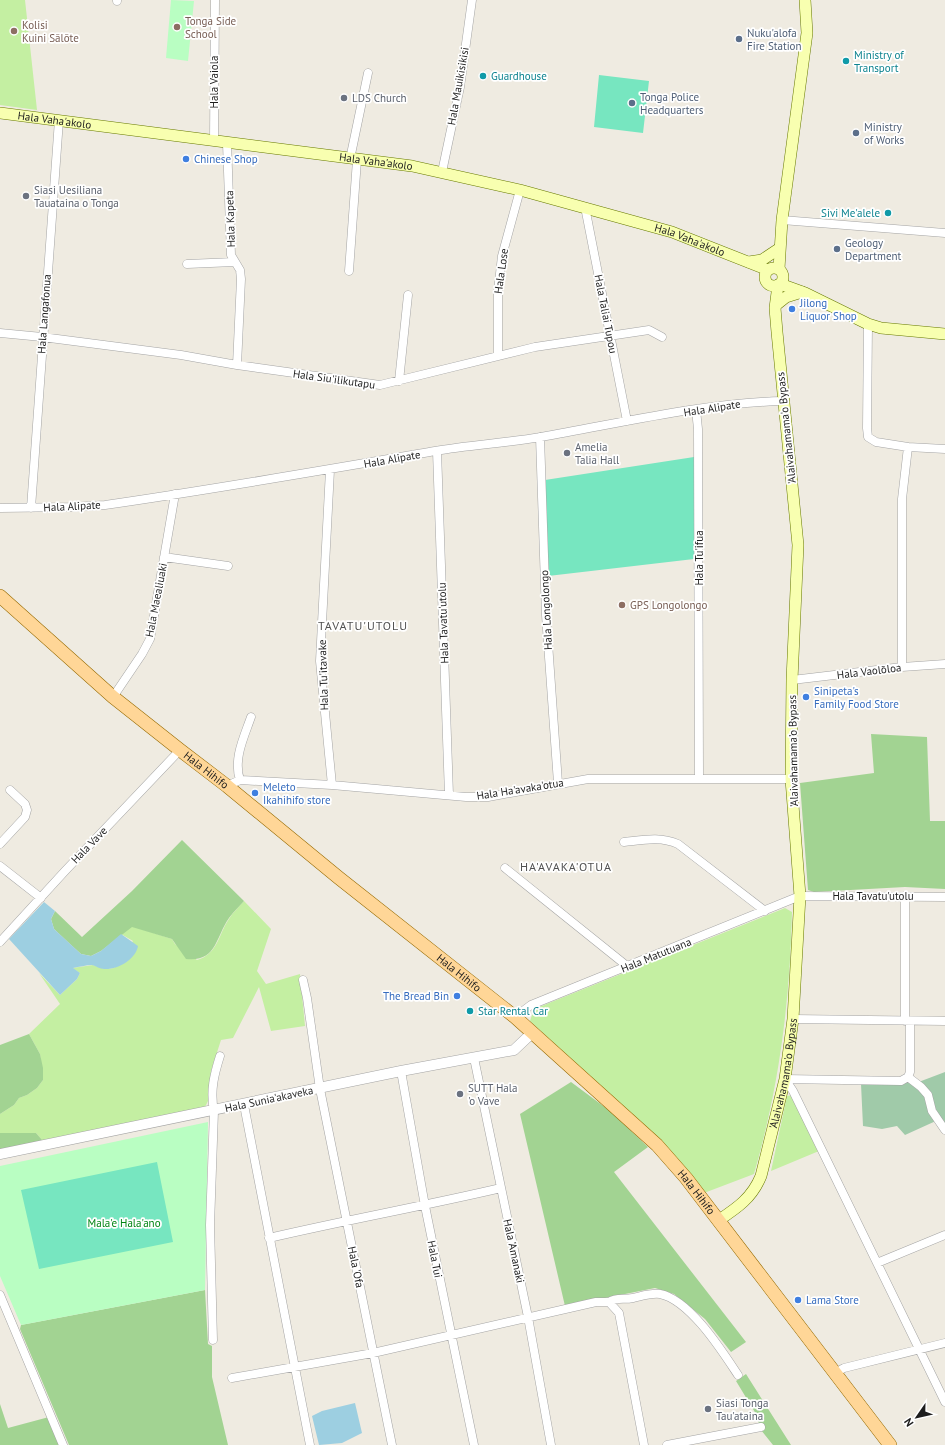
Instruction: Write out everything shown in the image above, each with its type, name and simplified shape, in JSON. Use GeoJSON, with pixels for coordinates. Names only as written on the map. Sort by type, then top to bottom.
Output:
{"type":"FeatureCollection","features":[{"type":"Feature","properties":{"kind":"main road","name":"'Alaivahamama'o Bypass"},"geometry":{"type":"LineString","coordinates":[[719,1220],[746,1201],[756,1190],[765,1161],[785,1079],[792,1020],[800,896],[791,779],[792,680],[798,545],[783,401],[774,277],[807,33],[805,0]]}},
{"type":"Feature","properties":{"kind":"main road","name":"Hala Vaha'akolo"},"geometry":{"type":"LineString","coordinates":[[0,113],[412,166],[520,190],[672,232],[745,261],[868,324],[880,328],[899,331],[945,334]]}},
{"type":"Feature","properties":{"kind":"main road"},"geometry":{"type":"LineString","coordinates":[[745,261],[762,260],[779,247]]}},
{"type":"Feature","properties":{"kind":"main road"},"geometry":{"type":"LineString","coordinates":[[776,306],[786,298],[803,292]]}},
{"type":"Feature","properties":{"kind":"main road","name":"Hala Hihifo"},"geometry":{"type":"LineString","coordinates":[[0,596],[113,697],[228,786],[339,878],[533,1032],[657,1145],[686,1178],[719,1220],[890,1445]]}},
{"type":"Feature","properties":{"kind":"street","name":"Hala Vaiola"},"geometry":{"type":"LineString","coordinates":[[214,141],[215,0]]}},
{"type":"Feature","properties":{"kind":"street","name":"Hala Mauikisikisi"},"geometry":{"type":"LineString","coordinates":[[442,172],[460,87],[472,0]]}},
{"type":"Feature","properties":{"kind":"street"},"geometry":{"type":"LineString","coordinates":[[349,271],[354,159],[368,73]]}},
{"type":"Feature","properties":{"kind":"street","name":"Hala Langafonua"},"geometry":{"type":"LineString","coordinates":[[31,508],[42,337],[59,120]]}},
{"type":"Feature","properties":{"kind":"street","name":"Hala Kapeta"},"geometry":{"type":"LineString","coordinates":[[227,143],[231,255],[240,270],[241,279],[237,365]]}},
{"type":"Feature","properties":{"kind":"street","name":"Hala Lose"},"geometry":{"type":"LineString","coordinates":[[498,355],[498,291],[502,256],[520,190]]}},
{"type":"Feature","properties":{"kind":"street","name":"Hala Taliai Tupou"},"geometry":{"type":"LineString","coordinates":[[585,207],[627,421]]}},
{"type":"Feature","properties":{"kind":"street"},"geometry":{"type":"LineString","coordinates":[[782,220],[945,233]]}},
{"type":"Feature","properties":{"kind":"street"},"geometry":{"type":"LineString","coordinates":[[187,264],[234,262]]}},
{"type":"Feature","properties":{"kind":"street"},"geometry":{"type":"LineString","coordinates":[[399,381],[408,296]]}},
{"type":"Feature","properties":{"kind":"street"},"geometry":{"type":"LineString","coordinates":[[868,324],[868,437],[876,442],[908,447],[945,449]]}},
{"type":"Feature","properties":{"kind":"street","name":"Hala Siu'ilikutapu"},"geometry":{"type":"LineString","coordinates":[[0,333],[181,355],[370,385],[380,385],[399,381],[535,346],[611,334],[649,330],[662,337]]}},
{"type":"Feature","properties":{"kind":"street","name":"Hala Alipate"},"geometry":{"type":"LineString","coordinates":[[0,508],[99,505],[330,470],[437,451],[540,437],[696,410],[751,402],[783,401]]}},
{"type":"Feature","properties":{"kind":"street","name":"Hala Tu'ifua"},"geometry":{"type":"LineString","coordinates":[[696,410],[698,429],[700,778]]}},
{"type":"Feature","properties":{"kind":"street","name":"Hala Longolongo"},"geometry":{"type":"LineString","coordinates":[[540,437],[546,616],[558,783]]}},
{"type":"Feature","properties":{"kind":"street"},"geometry":{"type":"LineString","coordinates":[[902,667],[902,499],[908,447]]}},
{"type":"Feature","properties":{"kind":"street","name":"Hala Tavatu'utolu"},"geometry":{"type":"LineString","coordinates":[[437,451],[449,795]]}},
{"type":"Feature","properties":{"kind":"street","name":"Hala Tu'itavake"},"geometry":{"type":"LineString","coordinates":[[330,470],[320,662],[332,785]]}},
{"type":"Feature","properties":{"kind":"street","name":"Hala Maealiuaki"},"geometry":{"type":"LineString","coordinates":[[113,697],[142,654],[150,639],[175,494]]}},
{"type":"Feature","properties":{"kind":"street"},"geometry":{"type":"LineString","coordinates":[[164,557],[228,566]]}},
{"type":"Feature","properties":{"kind":"street","name":"Hala Vaolōloa"},"geometry":{"type":"LineString","coordinates":[[792,680],[902,667],[945,664]]}},
{"type":"Feature","properties":{"kind":"street"},"geometry":{"type":"LineString","coordinates":[[240,780],[237,771],[239,753],[251,718]]}},
{"type":"Feature","properties":{"kind":"street","name":"Hala Vave"},"geometry":{"type":"LineString","coordinates":[[0,942],[64,871],[180,750]]}},
{"type":"Feature","properties":{"kind":"street","name":"Hala Ha'avaka'otua"},"geometry":{"type":"LineString","coordinates":[[228,786],[240,780],[332,785],[488,797],[588,778],[791,779]]}},
{"type":"Feature","properties":{"kind":"street"},"geometry":{"type":"LineString","coordinates":[[0,844],[25,817],[27,810],[25,804],[10,790]]}},
{"type":"Feature","properties":{"kind":"street"},"geometry":{"type":"LineString","coordinates":[[624,842],[653,838],[668,839],[678,844],[765,911]]}},
{"type":"Feature","properties":{"kind":"street"},"geometry":{"type":"LineString","coordinates":[[0,866],[41,898]]}},
{"type":"Feature","properties":{"kind":"street"},"geometry":{"type":"LineString","coordinates":[[505,868],[627,966]]}},
{"type":"Feature","properties":{"kind":"street","name":"Hala Tavatu'utolu"},"geometry":{"type":"LineString","coordinates":[[800,896],[945,897]]}},
{"type":"Feature","properties":{"kind":"street","name":"Hala Matutuana"},"geometry":{"type":"LineString","coordinates":[[515,1017],[531,1006],[800,896]]}},
{"type":"Feature","properties":{"kind":"street"},"geometry":{"type":"LineString","coordinates":[[785,1079],[901,1081],[908,1077],[910,1072],[907,1021],[905,896]]}},
{"type":"Feature","properties":{"kind":"street","name":"Hala 'Ofa"},"geometry":{"type":"LineString","coordinates":[[302,980],[307,998],[320,1089],[392,1445]]}},
{"type":"Feature","properties":{"kind":"street"},"geometry":{"type":"LineString","coordinates":[[792,1020],[945,1021]]}},
{"type":"Feature","properties":{"kind":"street","name":"Hala Sunia'akaveka"},"geometry":{"type":"LineString","coordinates":[[0,1154],[244,1105],[401,1071],[514,1050],[533,1032]]}},
{"type":"Feature","properties":{"kind":"street"},"geometry":{"type":"LineString","coordinates":[[213,1340],[210,1225],[214,1110],[211,1095],[220,1056]]}},
{"type":"Feature","properties":{"kind":"street","name":"Hala 'Amanaki"},"geometry":{"type":"LineString","coordinates":[[474,1058],[528,1317],[551,1445]]}},
{"type":"Feature","properties":{"kind":"street","name":"Hala Tui"},"geometry":{"type":"LineString","coordinates":[[401,1071],[450,1335],[474,1445]]}},
{"type":"Feature","properties":{"kind":"street"},"geometry":{"type":"LineString","coordinates":[[908,1077],[928,1095],[932,1111],[945,1130]]}},
{"type":"Feature","properties":{"kind":"street"},"geometry":{"type":"LineString","coordinates":[[785,1079],[793,1091],[945,1402]]}},
{"type":"Feature","properties":{"kind":"street"},"geometry":{"type":"LineString","coordinates":[[244,1105],[310,1445]]}},
{"type":"Feature","properties":{"kind":"street"},"geometry":{"type":"LineString","coordinates":[[269,1238],[346,1220],[425,1206],[501,1188]]}},
{"type":"Feature","properties":{"kind":"street"},"geometry":{"type":"LineString","coordinates":[[878,1263],[945,1235]]}},
{"type":"Feature","properties":{"kind":"street"},"geometry":{"type":"LineString","coordinates":[[232,1378],[373,1353],[596,1302],[609,1302],[614,1299],[631,1298],[649,1294],[661,1294],[678,1303],[706,1329],[738,1375]]}},
{"type":"Feature","properties":{"kind":"street"},"geometry":{"type":"LineString","coordinates":[[1,1298],[63,1445]]}},
{"type":"Feature","properties":{"kind":"street"},"geometry":{"type":"LineString","coordinates":[[609,1302],[619,1313],[644,1445]]}},
{"type":"Feature","properties":{"kind":"street"},"geometry":{"type":"LineString","coordinates":[[835,1373],[844,1368],[945,1344]]}},
{"type":"Feature","properties":{"kind":"street"},"geometry":{"type":"LineString","coordinates":[[667,1445],[761,1427]]}},
{"type":"Feature","properties":{"kind":"green space","name":"Kolisi Kuini Sālōte"},"geometry":{"type":"Polygon","coordinates":[[[0,0],[25,0],[37,110],[0,105],[0,0]]]}},
{"type":"Feature","properties":{"kind":"green space"},"geometry":{"type":"Polygon","coordinates":[[[171,0],[194,1],[188,61],[166,58],[171,0]]]}},
{"type":"Feature","properties":{"kind":"green space"},"geometry":{"type":"Polygon","coordinates":[[[599,75],[649,81],[643,133],[594,127],[599,75]]]}},
{"type":"Feature","properties":{"kind":"green space"},"geometry":{"type":"Polygon","coordinates":[[[694,457],[694,559],[548,576],[545,480],[694,457]]]}},
{"type":"Feature","properties":{"kind":"green space"},"geometry":{"type":"Polygon","coordinates":[[[871,734],[927,737],[930,821],[945,821],[945,889],[905,887],[814,892],[808,890],[800,783],[874,773],[871,734]]]}},
{"type":"Feature","properties":{"kind":"green space"},"geometry":{"type":"Polygon","coordinates":[[[182,840],[244,901],[229,918],[210,953],[204,957],[196,959],[186,959],[172,939],[132,927],[101,951],[91,956],[81,954],[54,929],[51,919],[55,911],[82,937],[132,891],[182,840]]]}},
{"type":"Feature","properties":{"kind":"green space"},"geometry":{"type":"Polygon","coordinates":[[[244,901],[271,929],[257,971],[266,984],[300,974],[305,1026],[271,1031],[259,987],[233,1038],[221,1040],[211,1071],[208,1101],[205,1107],[43,1141],[36,1133],[0,1133],[0,1114],[14,1105],[19,1098],[27,1095],[37,1088],[43,1080],[40,1054],[29,1034],[60,1004],[39,973],[60,995],[77,979],[80,973],[72,968],[93,965],[105,969],[114,968],[133,941],[121,934],[132,926],[172,939],[175,944],[197,960],[204,957],[213,949],[225,925],[244,901]]]}},
{"type":"Feature","properties":{"kind":"green space"},"geometry":{"type":"Polygon","coordinates":[[[785,908],[792,912],[786,1011],[782,1044],[770,1109],[754,1174],[704,1193],[660,1141],[530,1021],[534,1009],[785,908]]]}},
{"type":"Feature","properties":{"kind":"green space"},"geometry":{"type":"Polygon","coordinates":[[[29,1034],[40,1054],[43,1068],[43,1080],[37,1088],[27,1095],[19,1098],[14,1105],[0,1114],[0,1045],[29,1034]]]}},
{"type":"Feature","properties":{"kind":"green space"},"geometry":{"type":"Polygon","coordinates":[[[945,1072],[945,1124],[938,1120],[905,1135],[897,1126],[882,1129],[863,1126],[861,1084],[886,1082],[916,1083],[945,1072]]]}},
{"type":"Feature","properties":{"kind":"green space"},"geometry":{"type":"Polygon","coordinates":[[[571,1082],[610,1111],[648,1147],[614,1172],[746,1342],[731,1352],[705,1319],[674,1294],[655,1288],[565,1306],[520,1114],[571,1082]]]}},
{"type":"Feature","properties":{"kind":"green space"},"geometry":{"type":"Polygon","coordinates":[[[792,1095],[819,1151],[771,1171],[787,1096],[792,1095]]]}},
{"type":"Feature","properties":{"kind":"green space","name":"Mala'e Hala'ano"},"geometry":{"type":"Polygon","coordinates":[[[208,1122],[205,1290],[21,1325],[0,1276],[0,1166],[208,1122]]]}},
{"type":"Feature","properties":{"kind":"green space"},"geometry":{"type":"Polygon","coordinates":[[[0,1133],[36,1133],[43,1141],[0,1150],[0,1133]]]}},
{"type":"Feature","properties":{"kind":"green space"},"geometry":{"type":"Polygon","coordinates":[[[157,1162],[173,1242],[39,1269],[21,1190],[157,1162]]]}},
{"type":"Feature","properties":{"kind":"green space"},"geometry":{"type":"Polygon","coordinates":[[[205,1290],[208,1344],[212,1346],[212,1377],[228,1445],[69,1445],[20,1329],[21,1325],[205,1290]]]}},
{"type":"Feature","properties":{"kind":"green space"},"geometry":{"type":"Polygon","coordinates":[[[746,1374],[791,1445],[773,1445],[761,1430],[756,1414],[736,1381],[746,1374]]]}},
{"type":"Feature","properties":{"kind":"green space"},"geometry":{"type":"Polygon","coordinates":[[[0,1404],[8,1428],[49,1417],[60,1445],[0,1445],[0,1404]]]}},
{"type":"Feature","properties":{"kind":"water"},"geometry":{"type":"Polygon","coordinates":[[[44,902],[55,911],[51,919],[54,929],[81,954],[91,956],[101,951],[121,934],[138,946],[137,951],[126,963],[115,968],[102,969],[92,965],[73,968],[80,973],[77,979],[60,995],[9,939],[44,902]]]}},
{"type":"Feature","properties":{"kind":"water"},"geometry":{"type":"Polygon","coordinates":[[[355,1403],[362,1433],[342,1443],[319,1445],[312,1416],[322,1411],[355,1403]]]}},
{"type":"Feature","properties":{"kind":"place","name":"Tonga Side School"},"geometry":{"type":"Point","coordinates":[177,27]}},
{"type":"Feature","properties":{"kind":"place","name":"Kolisi Kuini Sālōte"},"geometry":{"type":"Point","coordinates":[14,31]}},
{"type":"Feature","properties":{"kind":"place","name":"Nuku'alofa Fire Station"},"geometry":{"type":"Point","coordinates":[739,39]}},
{"type":"Feature","properties":{"kind":"place","name":"Ministry of Transport"},"geometry":{"type":"Point","coordinates":[846,61]}},
{"type":"Feature","properties":{"kind":"place","name":"Guardhouse"},"geometry":{"type":"Point","coordinates":[483,76]}},
{"type":"Feature","properties":{"kind":"place","name":"LDS Church"},"geometry":{"type":"Point","coordinates":[344,98]}},
{"type":"Feature","properties":{"kind":"place","name":"Tonga Police Headquarters"},"geometry":{"type":"Point","coordinates":[632,103]}},
{"type":"Feature","properties":{"kind":"place","name":"Ministry of Works"},"geometry":{"type":"Point","coordinates":[856,133]}},
{"type":"Feature","properties":{"kind":"place","name":"Chinese Shop"},"geometry":{"type":"Point","coordinates":[186,159]}},
{"type":"Feature","properties":{"kind":"place","name":"Siasi Uesiliana Tauataina o Tonga"},"geometry":{"type":"Point","coordinates":[26,196]}},
{"type":"Feature","properties":{"kind":"place","name":"Sivi Me'alele"},"geometry":{"type":"Point","coordinates":[888,213]}},
{"type":"Feature","properties":{"kind":"place","name":"Geology Department"},"geometry":{"type":"Point","coordinates":[837,249]}},
{"type":"Feature","properties":{"kind":"place","name":"Jilong Liquor Shop"},"geometry":{"type":"Point","coordinates":[792,309]}},
{"type":"Feature","properties":{"kind":"place","name":"Amelia Talia Hall"},"geometry":{"type":"Point","coordinates":[567,453]}},
{"type":"Feature","properties":{"kind":"place","name":"GPS Longolongo"},"geometry":{"type":"Point","coordinates":[622,605]}},
{"type":"Feature","properties":{"kind":"place","name":"Sinipeta's Family Food Store"},"geometry":{"type":"Point","coordinates":[806,697]}},
{"type":"Feature","properties":{"kind":"place","name":"Meleto Ikahihifo store"},"geometry":{"type":"Point","coordinates":[255,793]}},
{"type":"Feature","properties":{"kind":"place","name":"The Bread Bin"},"geometry":{"type":"Point","coordinates":[457,996]}},
{"type":"Feature","properties":{"kind":"place","name":"Star Rental Car"},"geometry":{"type":"Point","coordinates":[470,1011]}},
{"type":"Feature","properties":{"kind":"place","name":"SUTT Hala 'o Vave"},"geometry":{"type":"Point","coordinates":[460,1094]}},
{"type":"Feature","properties":{"kind":"place","name":"Lama Store"},"geometry":{"type":"Point","coordinates":[798,1300]}},
{"type":"Feature","properties":{"kind":"place","name":"Siasi Tonga Tau'ataina"},"geometry":{"type":"Point","coordinates":[708,1409]}},
{"type":"Feature","properties":{"kind":"district","name":"TAVATU'UTOLU"},"geometry":{"type":"Point","coordinates":[363,625]}},
{"type":"Feature","properties":{"kind":"district","name":"HA'AVAKA'OTUA"},"geometry":{"type":"Point","coordinates":[566,866]}}]}
